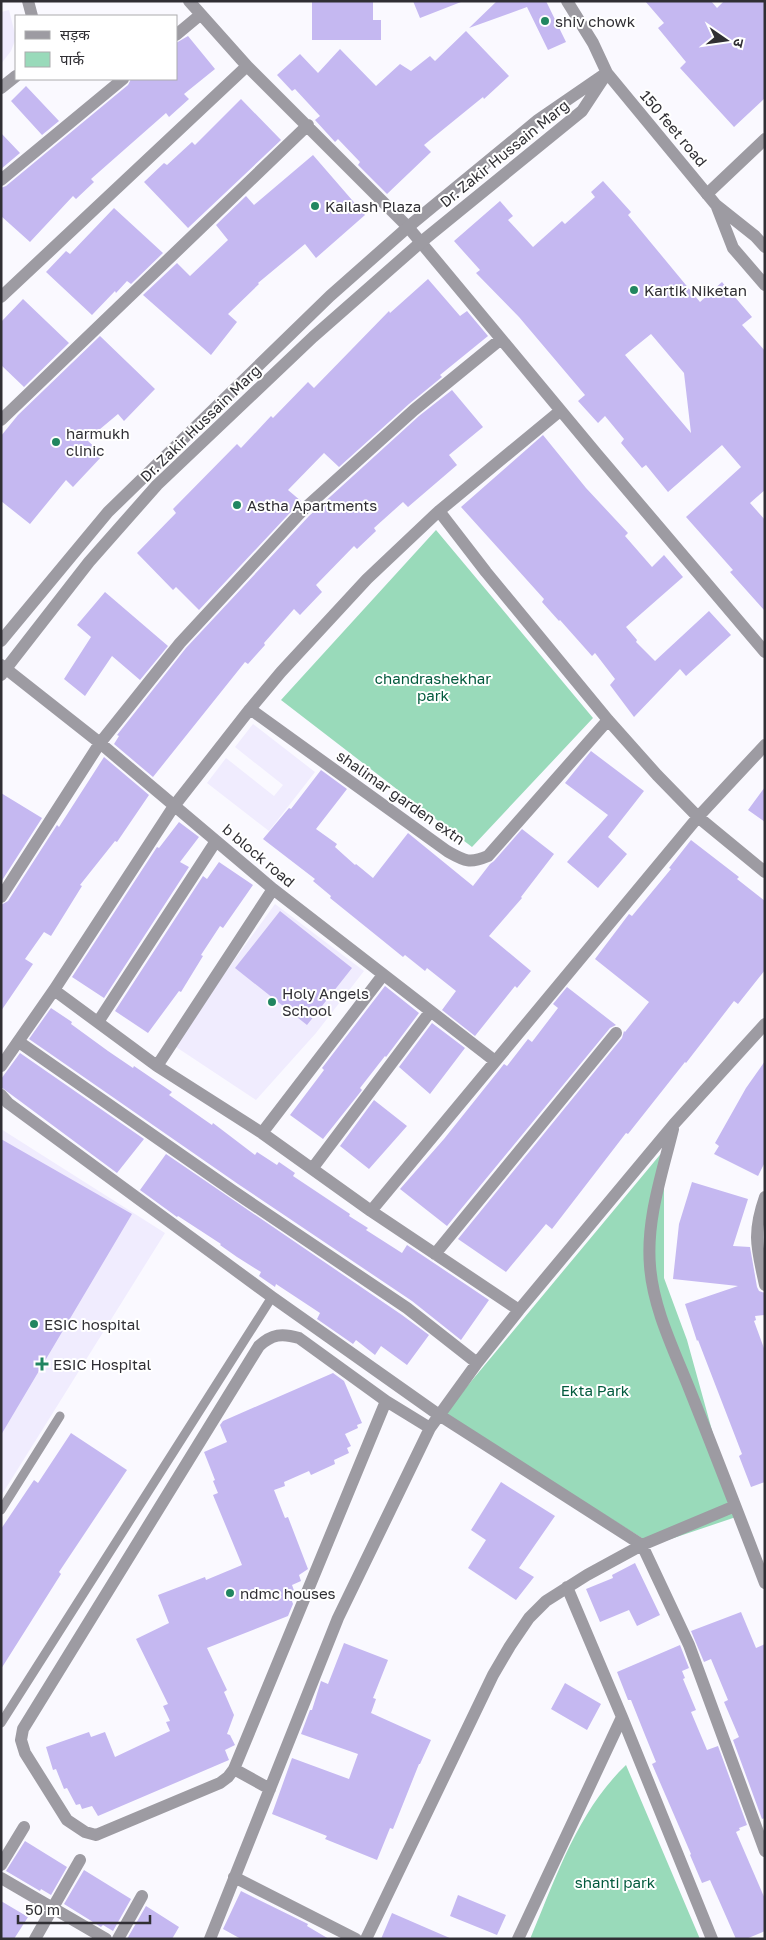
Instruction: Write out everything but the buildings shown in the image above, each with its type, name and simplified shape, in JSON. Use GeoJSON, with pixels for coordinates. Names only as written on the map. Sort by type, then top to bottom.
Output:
{"type":"FeatureCollection","features":[{"type":"Feature","properties":{"kind":"street"},"geometry":{"type":"LineString","coordinates":[[28,1],[32,15]]}},
{"type":"Feature","properties":{"kind":"street","name":"150 feet road"},"geometry":{"type":"LineString","coordinates":[[567,1],[593,43],[607,73],[716,204],[756,236],[765,248]]}},
{"type":"Feature","properties":{"kind":"street"},"geometry":{"type":"LineString","coordinates":[[178,32],[193,6],[248,66],[408,227],[560,411],[765,652]]}},
{"type":"Feature","properties":{"kind":"street"},"geometry":{"type":"LineString","coordinates":[[1,297],[248,66]]}},
{"type":"Feature","properties":{"kind":"street","name":"Dr. Zakir Hussain Marg"},"geometry":{"type":"LineString","coordinates":[[1,642],[108,512],[330,296],[408,227],[538,120],[607,73]]}},
{"type":"Feature","properties":{"kind":"street","name":"Dr. Zakir Hussain Marg"},"geometry":{"type":"LineString","coordinates":[[3,670],[89,562],[157,485],[313,337],[420,243],[582,111],[607,73]]}},
{"type":"Feature","properties":{"kind":"street"},"geometry":{"type":"LineString","coordinates":[[1,88],[15,77]]}},
{"type":"Feature","properties":{"kind":"street"},"geometry":{"type":"LineString","coordinates":[[1,180],[122,80]]}},
{"type":"Feature","properties":{"kind":"street"},"geometry":{"type":"LineString","coordinates":[[1,420],[308,125]]}},
{"type":"Feature","properties":{"kind":"street"},"geometry":{"type":"LineString","coordinates":[[708,194],[765,139]]}},
{"type":"Feature","properties":{"kind":"street","name":"150 feet road"},"geometry":{"type":"LineString","coordinates":[[716,204],[733,248],[765,285]]}},
{"type":"Feature","properties":{"kind":"street"},"geometry":{"type":"LineString","coordinates":[[1,897],[100,743],[180,643],[303,510],[414,410],[501,340]]}},
{"type":"Feature","properties":{"kind":"street"},"geometry":{"type":"LineString","coordinates":[[1,1066],[54,990],[174,806],[250,709],[367,579],[439,511],[560,411]]}},
{"type":"Feature","properties":{"kind":"street"},"geometry":{"type":"LineString","coordinates":[[439,511],[486,572],[608,720],[657,775],[698,817],[765,872]]}},
{"type":"Feature","properties":{"kind":"street","name":"b block road"},"geometry":{"type":"LineString","coordinates":[[3,670],[100,743],[273,889],[495,1062]]}},
{"type":"Feature","properties":{"kind":"street","name":"shalimar garden extn"},"geometry":{"type":"LineString","coordinates":[[250,709],[447,850],[461,858],[474,862],[488,856],[608,720]]}},
{"type":"Feature","properties":{"kind":"street"},"geometry":{"type":"LineString","coordinates":[[371,1211],[698,817],[765,745]]}},
{"type":"Feature","properties":{"kind":"street"},"geometry":{"type":"LineString","coordinates":[[98,1022],[216,841]]}},
{"type":"Feature","properties":{"kind":"street"},"geometry":{"type":"LineString","coordinates":[[157,1066],[273,889]]}},
{"type":"Feature","properties":{"kind":"street"},"geometry":{"type":"LineString","coordinates":[[262,1133],[383,975]]}},
{"type":"Feature","properties":{"kind":"street"},"geometry":{"type":"LineString","coordinates":[[54,990],[157,1066],[262,1133],[371,1211],[519,1310]]}},
{"type":"Feature","properties":{"kind":"street"},"geometry":{"type":"LineString","coordinates":[[312,1169],[430,1012]]}},
{"type":"Feature","properties":{"kind":"street"},"geometry":{"type":"LineString","coordinates":[[210,1939],[338,1618],[430,1428],[477,1363],[519,1310],[674,1124],[765,1024]]}},
{"type":"Feature","properties":{"kind":"street"},"geometry":{"type":"LineString","coordinates":[[435,1254],[616,1033]]}},
{"type":"Feature","properties":{"kind":"street"},"geometry":{"type":"LineString","coordinates":[[18,1042],[233,1191],[407,1308],[477,1363]]}},
{"type":"Feature","properties":{"kind":"street"},"geometry":{"type":"LineString","coordinates":[[1,1095],[16,1109],[272,1298],[438,1415],[642,1545],[688,1645],[765,1851]]}},
{"type":"Feature","properties":{"kind":"street"},"geometry":{"type":"LineString","coordinates":[[674,1124],[655,1203],[650,1240],[650,1267],[653,1286],[668,1332],[765,1582]]}},
{"type":"Feature","properties":{"kind":"street"},"geometry":{"type":"LineString","coordinates":[[765,1197],[758,1218],[756,1235],[765,1285]]}},
{"type":"Feature","properties":{"kind":"street"},"geometry":{"type":"LineString","coordinates":[[386,1401],[234,1769],[228,1777],[220,1783],[96,1835],[85,1832],[67,1820],[25,1753],[21,1740],[23,1729],[254,1354],[267,1339],[283,1334],[299,1338],[386,1401],[430,1428]]}},
{"type":"Feature","properties":{"kind":"street"},"geometry":{"type":"LineString","coordinates":[[366,1939],[493,1675],[528,1618],[546,1601],[567,1587],[642,1545],[735,1506]]}},
{"type":"Feature","properties":{"kind":"street"},"geometry":{"type":"LineString","coordinates":[[567,1587],[712,1939]]}},
{"type":"Feature","properties":{"kind":"street"},"geometry":{"type":"LineString","coordinates":[[518,1939],[622,1717]]}},
{"type":"Feature","properties":{"kind":"street"},"geometry":{"type":"LineString","coordinates":[[234,1769],[270,1789]]}},
{"type":"Feature","properties":{"kind":"street"},"geometry":{"type":"LineString","coordinates":[[1,1865],[24,1827]]}},
{"type":"Feature","properties":{"kind":"street"},"geometry":{"type":"LineString","coordinates":[[35,1939],[80,1860]]}},
{"type":"Feature","properties":{"kind":"street"},"geometry":{"type":"LineString","coordinates":[[234,1877],[356,1939]]}},
{"type":"Feature","properties":{"kind":"street"},"geometry":{"type":"LineString","coordinates":[[1,1878],[106,1939]]}},
{"type":"Feature","properties":{"kind":"street"},"geometry":{"type":"LineString","coordinates":[[118,1939],[142,1896]]}},
{"type":"Feature","properties":{"kind":"lane"},"geometry":{"type":"LineString","coordinates":[[1,1723],[272,1298]]}},
{"type":"Feature","properties":{"kind":"lane"},"geometry":{"type":"LineString","coordinates":[[1,1510],[60,1416]]}},
{"type":"Feature","properties":{"kind":"shaded area"},"geometry":{"type":"Polygon","coordinates":[[[9,10],[15,41],[11,51],[1,64],[1,12],[9,10]]]}},
{"type":"Feature","properties":{"kind":"shaded area"},"geometry":{"type":"Polygon","coordinates":[[[253,724],[315,772],[269,831],[207,783],[226,758],[274,796],[283,785],[235,747],[253,724]]]}},
{"type":"Feature","properties":{"kind":"shaded area","name":"Holy Angels School"},"geometry":{"type":"Polygon","coordinates":[[[275,904],[364,971],[316,1033],[256,1100],[173,1045],[275,904]]]}},
{"type":"Feature","properties":{"kind":"shaded area","name":"ESIC Hospital"},"geometry":{"type":"Polygon","coordinates":[[[1,1129],[165,1233],[1,1496],[1,1129]]]}},
{"type":"Feature","properties":{"kind":"green space","name":"chandrashekhar park"},"geometry":{"type":"Polygon","coordinates":[[[436,530],[593,718],[472,847],[281,700],[436,530]]]}},
{"type":"Feature","properties":{"kind":"green space","name":"Ekta Park"},"geometry":{"type":"Polygon","coordinates":[[[664,1150],[664,1278],[687,1340],[736,1517],[653,1545],[444,1414],[664,1150]]]}},
{"type":"Feature","properties":{"kind":"green space","name":"shanti park"},"geometry":{"type":"Polygon","coordinates":[[[626,1765],[700,1939],[530,1939],[569,1847],[581,1825],[609,1783],[626,1765]]]}},
{"type":"Feature","properties":{"kind":"place","name":"shiv chowk"},"geometry":{"type":"Point","coordinates":[545,21]}},
{"type":"Feature","properties":{"kind":"place","name":"Kailash Plaza"},"geometry":{"type":"Point","coordinates":[315,206]}},
{"type":"Feature","properties":{"kind":"place","name":"Kartik Niketan"},"geometry":{"type":"Point","coordinates":[634,290]}},
{"type":"Feature","properties":{"kind":"place","name":"harmukh clinic"},"geometry":{"type":"Point","coordinates":[56,442]}},
{"type":"Feature","properties":{"kind":"place","name":"Astha Apartments"},"geometry":{"type":"Point","coordinates":[237,505]}},
{"type":"Feature","properties":{"kind":"place","name":"Holy Angels School"},"geometry":{"type":"Point","coordinates":[272,1002]}},
{"type":"Feature","properties":{"kind":"place","name":"ESIC hospital"},"geometry":{"type":"Point","coordinates":[34,1324]}},
{"type":"Feature","properties":{"kind":"place","name":"ESIC Hospital"},"geometry":{"type":"Point","coordinates":[42,1364]}},
{"type":"Feature","properties":{"kind":"place","name":"ndmc houses"},"geometry":{"type":"Point","coordinates":[230,1593]}}]}
